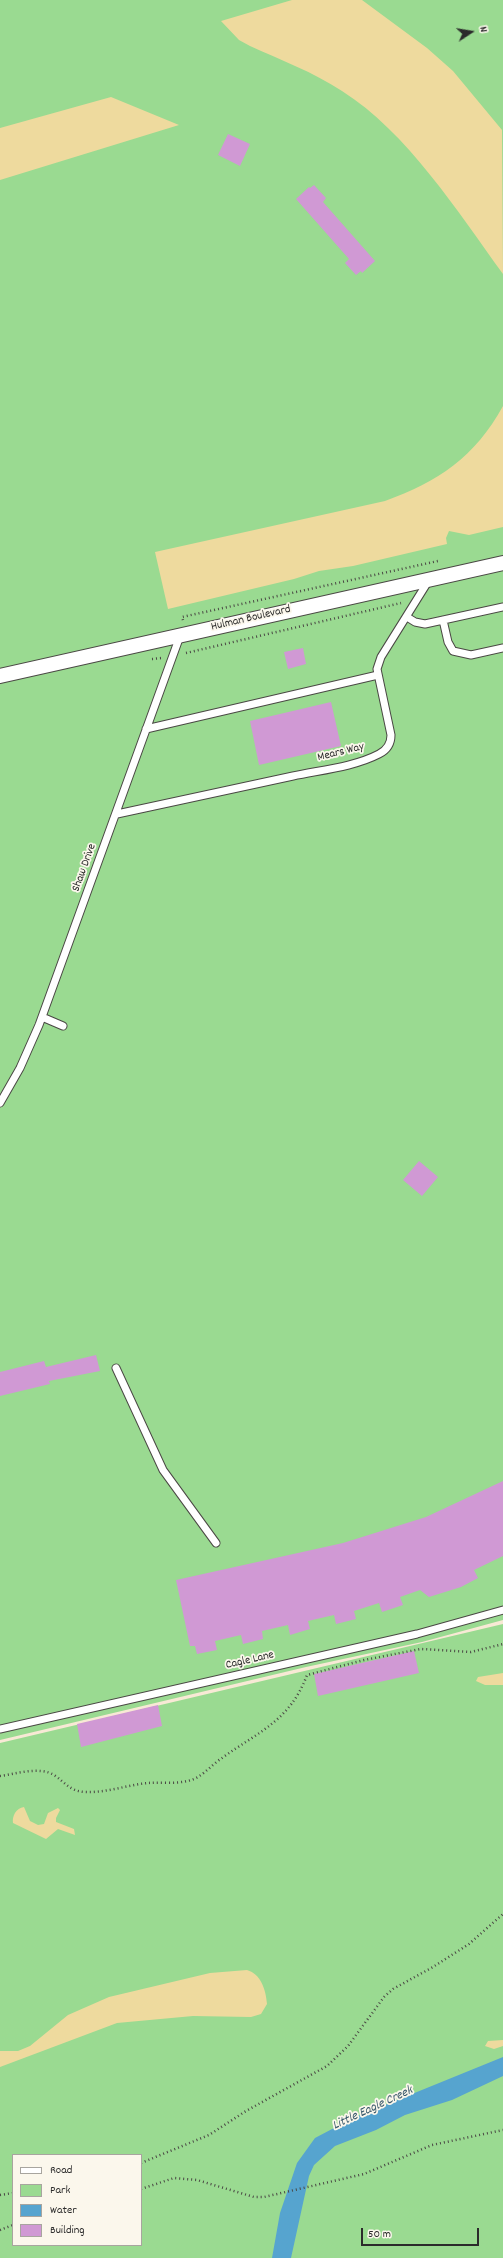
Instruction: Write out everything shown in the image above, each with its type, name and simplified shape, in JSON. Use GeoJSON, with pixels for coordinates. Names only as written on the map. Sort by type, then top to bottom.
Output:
{"type":"FeatureCollection","features":[{"type":"Feature","properties":{"kind":"street","name":"Hulman Boulevard"},"geometry":{"type":"LineString","coordinates":[[0,676],[503,563]]}},
{"type":"Feature","properties":{"kind":"lane","name":"Mears Way"},"geometry":{"type":"LineString","coordinates":[[117,814],[328,768],[380,754],[391,742],[391,735],[377,669],[381,658],[430,579]]}},
{"type":"Feature","properties":{"kind":"lane"},"geometry":{"type":"LineString","coordinates":[[407,617],[415,622],[425,624],[503,607]]}},
{"type":"Feature","properties":{"kind":"lane"},"geometry":{"type":"LineString","coordinates":[[443,620],[448,642],[453,651],[470,655],[503,648]]}},
{"type":"Feature","properties":{"kind":"lane","name":"Shaw Drive"},"geometry":{"type":"LineString","coordinates":[[0,1103],[20,1068],[42,1017],[117,814],[180,636]]}},
{"type":"Feature","properties":{"kind":"lane"},"geometry":{"type":"LineString","coordinates":[[146,729],[378,675]]}},
{"type":"Feature","properties":{"kind":"lane"},"geometry":{"type":"LineString","coordinates":[[42,1017],[63,1026]]}},
{"type":"Feature","properties":{"kind":"lane"},"geometry":{"type":"LineString","coordinates":[[116,1368],[163,1470],[216,1543]]}},
{"type":"Feature","properties":{"kind":"lane","name":"Cagle Lane"},"geometry":{"type":"LineString","coordinates":[[0,1728],[424,1633],[503,1610]]}},
{"type":"Feature","properties":{"kind":"path"},"geometry":{"type":"LineString","coordinates":[[152,660],[418,599]]}},
{"type":"Feature","properties":{"kind":"path"},"geometry":{"type":"LineString","coordinates":[[0,1776],[27,1772],[44,1772],[53,1775],[72,1790],[85,1792],[147,1783],[187,1781],[198,1776],[222,1758],[269,1728],[302,1689],[307,1676],[364,1660],[421,1649],[471,1652],[503,1644]]}},
{"type":"Feature","properties":{"kind":"path"},"geometry":{"type":"LineString","coordinates":[[142,2163],[153,2160],[209,2135],[246,2110],[327,2066],[348,2046],[384,1997],[393,1989],[433,1967],[468,1944],[503,1914]]}},
{"type":"Feature","properties":{"kind":"path"},"geometry":{"type":"LineString","coordinates":[[142,2189],[174,2178],[197,2180],[254,2197],[270,2195],[350,2178],[432,2145],[449,2140],[482,2136],[503,2130]]}},
{"type":"Feature","properties":{"kind":"path"},"geometry":{"type":"LineString","coordinates":[[0,2195],[12,2193]]}},
{"type":"Feature","properties":{"kind":"path"},"geometry":{"type":"LineString","coordinates":[[0,2230],[12,2226]]}},
{"type":"Feature","properties":{"kind":"green space"},"geometry":{"type":"Polygon","coordinates":[[[0,0],[503,0],[503,1620],[422,1642],[306,1667],[0,1740],[0,0]]]}},
{"type":"Feature","properties":{"kind":"green space"},"geometry":{"type":"Polygon","coordinates":[[[503,1624],[503,2258],[0,2258],[0,1743],[503,1624]]]}},
{"type":"Feature","properties":{"kind":"sand"},"geometry":{"type":"Polygon","coordinates":[[[292,0],[362,0],[427,48],[453,71],[502,130],[503,274],[430,175],[410,151],[366,108],[331,84],[239,40],[221,21],[292,0]]]}},
{"type":"Feature","properties":{"kind":"sand"},"geometry":{"type":"Polygon","coordinates":[[[111,97],[179,125],[0,180],[0,128],[111,97]]]}},
{"type":"Feature","properties":{"kind":"sand"},"geometry":{"type":"Polygon","coordinates":[[[503,406],[503,527],[469,535],[449,531],[446,538],[447,544],[353,566],[319,571],[294,579],[168,609],[155,552],[385,501],[404,494],[438,476],[453,466],[480,440],[503,406]]]}},
{"type":"Feature","properties":{"kind":"sand"},"geometry":{"type":"Polygon","coordinates":[[[503,1673],[503,1685],[485,1685],[476,1681],[478,1677],[503,1673]]]}},
{"type":"Feature","properties":{"kind":"sand"},"geometry":{"type":"Polygon","coordinates":[[[24,1807],[30,1821],[38,1825],[44,1824],[48,1813],[58,1808],[60,1810],[56,1818],[56,1822],[74,1829],[75,1835],[58,1829],[46,1839],[13,1823],[15,1813],[24,1807]]]}},
{"type":"Feature","properties":{"kind":"sand"},"geometry":{"type":"Polygon","coordinates":[[[247,1970],[256,1975],[264,1988],[267,2004],[261,2014],[251,2017],[193,2016],[117,2023],[0,2067],[0,2051],[18,2051],[30,2046],[68,2015],[109,1997],[210,1973],[247,1970]]]}},
{"type":"Feature","properties":{"kind":"sand"},"geometry":{"type":"Polygon","coordinates":[[[503,2040],[503,2046],[494,2049],[485,2046],[488,2041],[503,2040]]]}},
{"type":"Feature","properties":{"kind":"water"},"geometry":{"type":"Polygon","coordinates":[[[503,2057],[503,2076],[452,2100],[405,2115],[376,2130],[335,2146],[314,2165],[309,2176],[291,2258],[272,2258],[280,2213],[297,2163],[315,2138],[353,2118],[503,2057]]]}},
{"type":"Feature","properties":{"kind":"building"},"geometry":{"type":"Polygon","coordinates":[[[228,134],[250,144],[240,166],[218,155],[228,134]]]}},
{"type":"Feature","properties":{"kind":"building"},"geometry":{"type":"Polygon","coordinates":[[[314,185],[326,198],[323,202],[375,261],[362,273],[361,271],[356,275],[345,263],[349,259],[296,199],[309,187],[310,188],[314,185]]]}},
{"type":"Feature","properties":{"kind":"building"},"geometry":{"type":"Polygon","coordinates":[[[303,648],[306,664],[288,669],[284,652],[303,648]]]}},
{"type":"Feature","properties":{"kind":"building"},"geometry":{"type":"Polygon","coordinates":[[[331,702],[341,746],[259,765],[250,721],[331,702]]]}},
{"type":"Feature","properties":{"kind":"building"},"geometry":{"type":"Polygon","coordinates":[[[419,1161],[438,1177],[422,1196],[403,1180],[419,1161]]]}},
{"type":"Feature","properties":{"kind":"building"},"geometry":{"type":"Polygon","coordinates":[[[96,1355],[100,1371],[49,1381],[50,1384],[0,1396],[0,1372],[44,1361],[46,1367],[96,1355]]]}},
{"type":"Feature","properties":{"kind":"building"},"geometry":{"type":"Polygon","coordinates":[[[503,1481],[503,1556],[474,1570],[478,1578],[461,1587],[429,1597],[420,1590],[400,1597],[403,1605],[382,1612],[379,1603],[354,1611],[356,1619],[336,1624],[334,1615],[308,1621],[310,1629],[290,1635],[288,1625],[262,1631],[263,1639],[243,1644],[241,1635],[215,1641],[217,1650],[197,1654],[195,1646],[190,1646],[176,1580],[343,1543],[426,1517],[503,1481]]]}},
{"type":"Feature","properties":{"kind":"building"},"geometry":{"type":"Polygon","coordinates":[[[414,1651],[419,1673],[318,1696],[314,1674],[414,1651]]]}},
{"type":"Feature","properties":{"kind":"building"},"geometry":{"type":"Polygon","coordinates":[[[158,1705],[162,1726],[81,1747],[77,1724],[158,1705]]]}},
{"type":"Feature","properties":{"kind":"water label","name":"Little Eagle Creek"},"geometry":{"type":"Point","coordinates":[373,2109]}}]}
